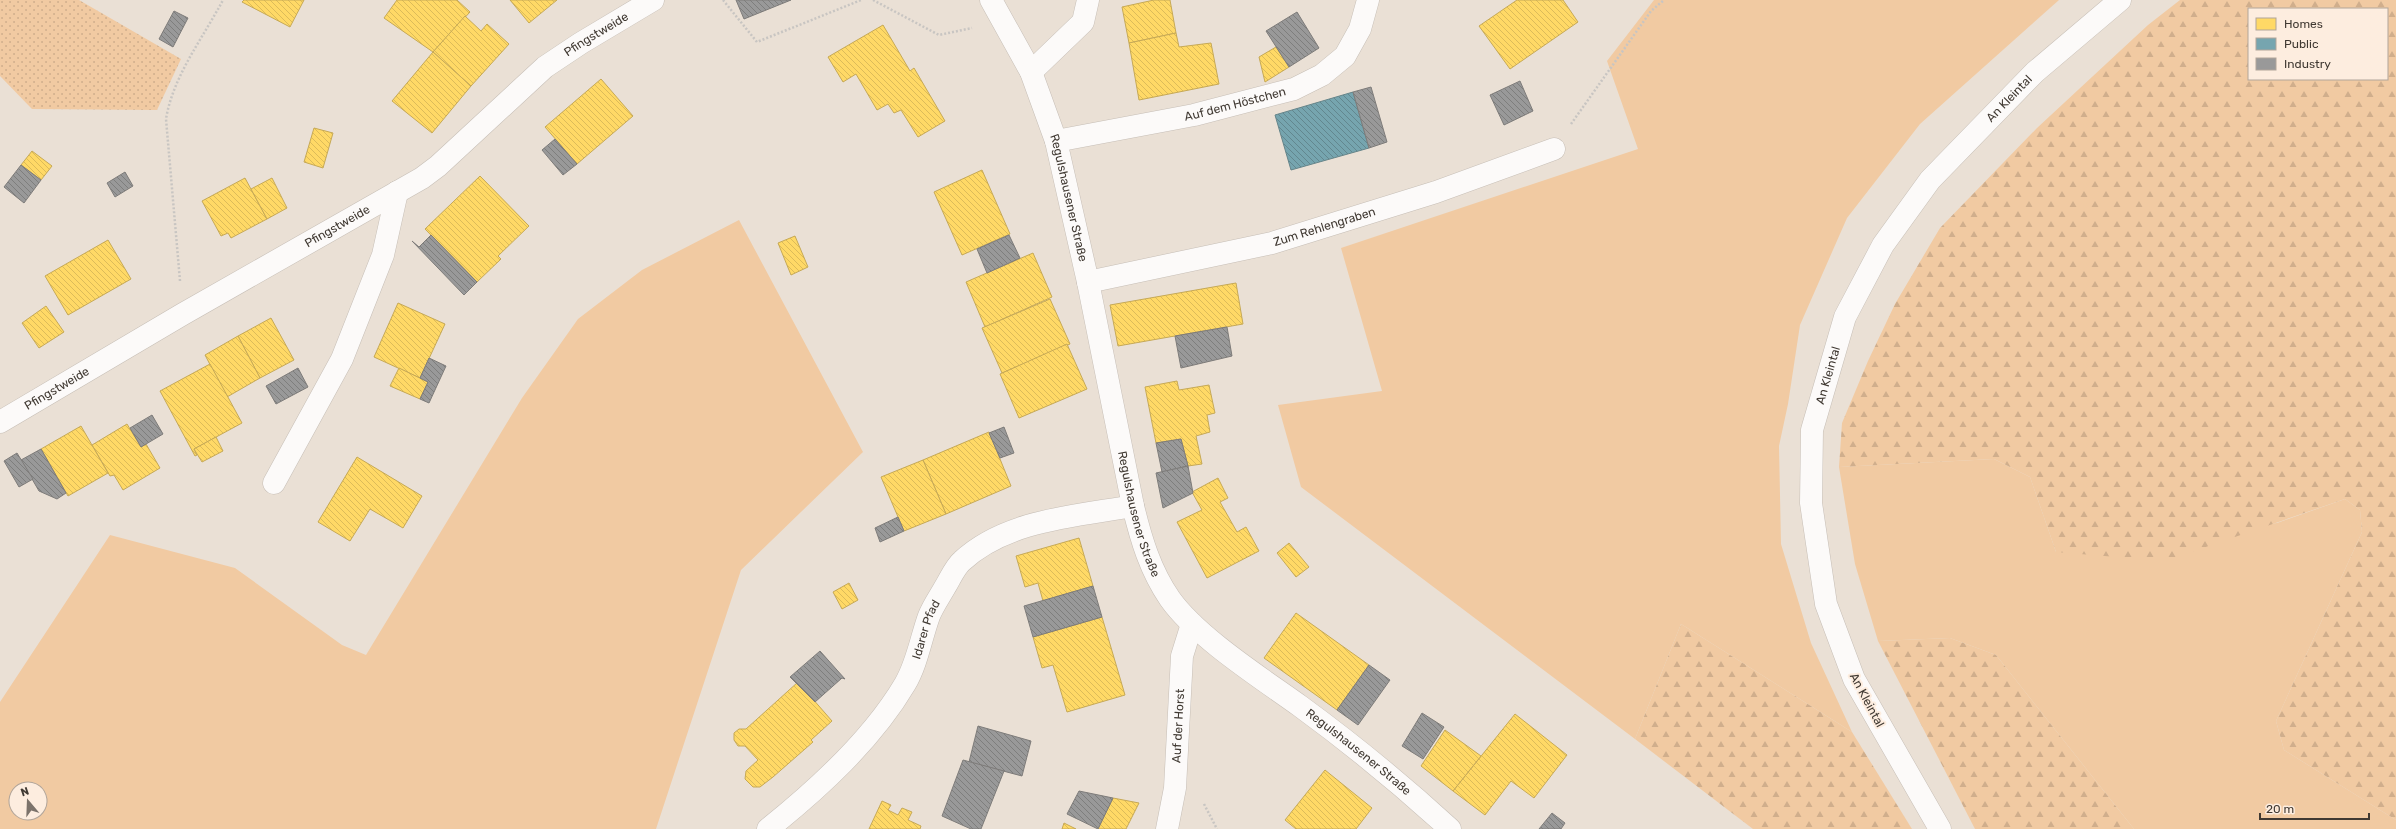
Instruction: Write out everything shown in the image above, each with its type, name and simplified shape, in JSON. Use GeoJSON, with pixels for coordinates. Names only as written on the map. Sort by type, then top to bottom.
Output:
{"type":"FeatureCollection","features":[{"type":"Feature","properties":{"kind":"street","name":"Pfingstweide"},"geometry":{"type":"LineString","coordinates":[[0,422],[183,314],[397,192],[438,166],[545,67],[580,43],[653,0]]}},
{"type":"Feature","properties":{"kind":"street","name":"Regulshausener Straße"},"geometry":{"type":"LineString","coordinates":[[991,0],[1031,72],[1056,141],[1088,282],[1133,506],[1141,540],[1152,569],[1170,599],[1192,624],[1242,664],[1346,740],[1450,829]]}},
{"type":"Feature","properties":{"kind":"street"},"geometry":{"type":"LineString","coordinates":[[1031,72],[1083,22],[1088,0]]}},
{"type":"Feature","properties":{"kind":"street","name":"Auf dem Höstchen"},"geometry":{"type":"LineString","coordinates":[[1056,141],[1194,115],[1294,89],[1322,75],[1346,56],[1360,29],[1368,0]]}},
{"type":"Feature","properties":{"kind":"street","name":"An Kleintal"},"geometry":{"type":"LineString","coordinates":[[1940,829],[1854,679],[1826,604],[1811,503],[1812,430],[1845,317],[1883,245],[1930,180],[2035,72],[2120,0]]}},
{"type":"Feature","properties":{"kind":"street","name":"Zum Rehlengraben"},"geometry":{"type":"LineString","coordinates":[[1088,282],[1272,243],[1436,192],[1554,149]]}},
{"type":"Feature","properties":{"kind":"street"},"geometry":{"type":"LineString","coordinates":[[274,483],[342,359],[383,256],[397,192]]}},
{"type":"Feature","properties":{"kind":"street","name":"Idarer Pfad"},"geometry":{"type":"LineString","coordinates":[[768,829],[802,803],[828,778],[891,705],[906,683],[930,614],[961,562],[986,545],[1015,530],[1133,506]]}},
{"type":"Feature","properties":{"kind":"street","name":"Auf der Horst"},"geometry":{"type":"LineString","coordinates":[[1167,829],[1175,788],[1182,656],[1192,624]]}},
{"type":"Feature","properties":{"kind":"path"},"geometry":{"type":"LineString","coordinates":[[183,314],[166,119],[169,103],[177,83],[222,0]]}},
{"type":"Feature","properties":{"kind":"path"},"geometry":{"type":"LineString","coordinates":[[723,0],[757,42],[861,0]]}},
{"type":"Feature","properties":{"kind":"path"},"geometry":{"type":"LineString","coordinates":[[873,0],[939,35],[1004,21]]}},
{"type":"Feature","properties":{"kind":"path"},"geometry":{"type":"LineString","coordinates":[[1554,149],[1651,11],[1664,0]]}},
{"type":"Feature","properties":{"kind":"green space"},"geometry":{"type":"Polygon","coordinates":[[[0,0],[79,0],[181,59],[157,110],[32,109],[0,76],[0,0]]]}},
{"type":"Feature","properties":{"kind":"green space"},"geometry":{"type":"Polygon","coordinates":[[[1654,0],[2059,0],[1920,124],[1847,218],[1800,325],[1788,404],[1779,446],[1781,544],[1811,643],[1852,732],[1681,624],[1635,739],[1301,487],[1278,405],[1382,391],[1341,248],[1638,149],[1607,61],[1654,0]]]}},
{"type":"Feature","properties":{"kind":"green space"},"geometry":{"type":"Polygon","coordinates":[[[2180,0],[2396,0],[2396,820],[2284,750],[2276,721],[2362,532],[2360,510],[2345,499],[2165,561],[2056,552],[2030,477],[1994,459],[1839,467],[1842,423],[1868,361],[1895,304],[1940,228],[2037,128],[2148,25],[2180,0]]]}},
{"type":"Feature","properties":{"kind":"green space"},"geometry":{"type":"Polygon","coordinates":[[[739,220],[863,452],[741,570],[656,829],[0,829],[0,702],[110,535],[235,568],[342,645],[366,655],[522,398],[578,319],[642,270],[739,220]]]}},
{"type":"Feature","properties":{"kind":"green space"},"geometry":{"type":"Polygon","coordinates":[[[1994,459],[2030,477],[2056,552],[2277,523],[2345,499],[2360,510],[2362,532],[2276,721],[2284,750],[2396,820],[2396,829],[2134,829],[1996,655],[1950,638],[1878,641],[1855,564],[1839,467],[1994,459]]]}},
{"type":"Feature","properties":{"kind":"green space"},"geometry":{"type":"Polygon","coordinates":[[[1681,624],[1852,732],[1912,829],[1753,829],[1635,739],[1681,624]]]}},
{"type":"Feature","properties":{"kind":"green space"},"geometry":{"type":"Polygon","coordinates":[[[1950,638],[1996,655],[2134,829],[1975,829],[1878,641],[1950,638]]]}},
{"type":"Feature","properties":{"kind":"building: Homes"},"geometry":{"type":"Polygon","coordinates":[[[244,0],[304,0],[290,27],[242,2],[244,0]]]}},
{"type":"Feature","properties":{"kind":"building: Homes"},"geometry":{"type":"Polygon","coordinates":[[[397,0],[457,0],[470,12],[433,52],[384,18],[397,0]]]}},
{"type":"Feature","properties":{"kind":"building: Homes"},"geometry":{"type":"Polygon","coordinates":[[[510,0],[557,0],[529,23],[510,0]]]}},
{"type":"Feature","properties":{"kind":"building: Homes"},"geometry":{"type":"Polygon","coordinates":[[[1154,0],[1170,0],[1176,33],[1129,43],[1122,7],[1154,0]]]}},
{"type":"Feature","properties":{"kind":"building: Homes"},"geometry":{"type":"Polygon","coordinates":[[[1517,0],[1563,0],[1578,22],[1510,69],[1479,26],[1517,0]]]}},
{"type":"Feature","properties":{"kind":"building: Homes"},"geometry":{"type":"Polygon","coordinates":[[[465,16],[481,31],[487,24],[509,44],[471,86],[433,52],[465,16]]]}},
{"type":"Feature","properties":{"kind":"building: Homes"},"geometry":{"type":"Polygon","coordinates":[[[883,25],[910,71],[914,68],[945,121],[918,137],[901,110],[894,113],[888,104],[877,110],[856,74],[843,82],[828,57],[883,25]]]}},
{"type":"Feature","properties":{"kind":"building: Homes"},"geometry":{"type":"Polygon","coordinates":[[[1176,33],[1179,47],[1211,43],[1219,84],[1139,100],[1129,43],[1176,33]]]}},
{"type":"Feature","properties":{"kind":"building: Homes"},"geometry":{"type":"Polygon","coordinates":[[[1276,47],[1289,67],[1265,82],[1259,57],[1276,47]]]}},
{"type":"Feature","properties":{"kind":"building: Homes"},"geometry":{"type":"Polygon","coordinates":[[[433,52],[471,86],[432,133],[392,101],[433,52]]]}},
{"type":"Feature","properties":{"kind":"building: Homes"},"geometry":{"type":"Polygon","coordinates":[[[601,79],[633,116],[577,164],[545,127],[601,79]]]}},
{"type":"Feature","properties":{"kind":"building: Homes"},"geometry":{"type":"Polygon","coordinates":[[[314,128],[333,133],[323,168],[304,162],[314,128]]]}},
{"type":"Feature","properties":{"kind":"building: Homes"},"geometry":{"type":"Polygon","coordinates":[[[32,151],[52,166],[41,180],[21,165],[32,151]]]}},
{"type":"Feature","properties":{"kind":"building: Homes"},"geometry":{"type":"Polygon","coordinates":[[[982,170],[1010,234],[962,255],[934,192],[982,170]]]}},
{"type":"Feature","properties":{"kind":"building: Homes"},"geometry":{"type":"Polygon","coordinates":[[[480,176],[529,226],[498,256],[501,259],[477,282],[425,229],[480,176]]]}},
{"type":"Feature","properties":{"kind":"building: Homes"},"geometry":{"type":"Polygon","coordinates":[[[245,178],[267,219],[231,238],[228,233],[221,236],[202,201],[245,178]]]}},
{"type":"Feature","properties":{"kind":"building: Homes"},"geometry":{"type":"Polygon","coordinates":[[[272,178],[287,208],[267,219],[251,189],[272,178]]]}},
{"type":"Feature","properties":{"kind":"building: Homes"},"geometry":{"type":"Polygon","coordinates":[[[795,236],[808,267],[791,275],[778,243],[795,236]]]}},
{"type":"Feature","properties":{"kind":"building: Homes"},"geometry":{"type":"Polygon","coordinates":[[[108,240],[131,279],[68,315],[45,276],[108,240]]]}},
{"type":"Feature","properties":{"kind":"building: Homes"},"geometry":{"type":"Polygon","coordinates":[[[1033,253],[1052,297],[985,327],[966,282],[1033,253]]]}},
{"type":"Feature","properties":{"kind":"building: Homes"},"geometry":{"type":"Polygon","coordinates":[[[1236,283],[1243,324],[1118,346],[1110,305],[1236,283]]]}},
{"type":"Feature","properties":{"kind":"building: Homes"},"geometry":{"type":"Polygon","coordinates":[[[1050,299],[1070,344],[1002,373],[982,328],[1050,299]]]}},
{"type":"Feature","properties":{"kind":"building: Homes"},"geometry":{"type":"Polygon","coordinates":[[[398,303],[445,324],[420,378],[374,357],[398,303]]]}},
{"type":"Feature","properties":{"kind":"building: Homes"},"geometry":{"type":"Polygon","coordinates":[[[46,306],[64,332],[39,348],[22,323],[46,306]]]}},
{"type":"Feature","properties":{"kind":"building: Homes"},"geometry":{"type":"Polygon","coordinates":[[[271,318],[294,360],[260,378],[238,336],[271,318]]]}},
{"type":"Feature","properties":{"kind":"building: Homes"},"geometry":{"type":"Polygon","coordinates":[[[238,336],[260,378],[227,397],[205,355],[238,336]]]}},
{"type":"Feature","properties":{"kind":"building: Homes"},"geometry":{"type":"Polygon","coordinates":[[[1067,344],[1087,389],[1019,418],[1000,374],[1067,344]]]}},
{"type":"Feature","properties":{"kind":"building: Homes"},"geometry":{"type":"Polygon","coordinates":[[[210,364],[242,423],[194,449],[197,455],[195,456],[160,391],[210,364]]]}},
{"type":"Feature","properties":{"kind":"building: Homes"},"geometry":{"type":"Polygon","coordinates":[[[399,368],[428,382],[420,399],[390,386],[399,368]]]}},
{"type":"Feature","properties":{"kind":"building: Homes"},"geometry":{"type":"Polygon","coordinates":[[[1177,381],[1179,390],[1209,385],[1215,413],[1207,415],[1210,432],[1196,436],[1202,464],[1188,466],[1181,439],[1156,443],[1145,387],[1177,381]]]}},
{"type":"Feature","properties":{"kind":"building: Homes"},"geometry":{"type":"Polygon","coordinates":[[[127,424],[141,447],[146,444],[160,468],[123,490],[114,475],[110,476],[92,445],[127,424]]]}},
{"type":"Feature","properties":{"kind":"building: Homes"},"geometry":{"type":"Polygon","coordinates":[[[81,426],[108,473],[68,496],[41,449],[81,426]]]}},
{"type":"Feature","properties":{"kind":"building: Homes"},"geometry":{"type":"Polygon","coordinates":[[[989,432],[1011,486],[946,514],[923,460],[989,432]]]}},
{"type":"Feature","properties":{"kind":"building: Homes"},"geometry":{"type":"Polygon","coordinates":[[[216,437],[223,451],[202,462],[194,449],[216,437]]]}},
{"type":"Feature","properties":{"kind":"building: Homes"},"geometry":{"type":"Polygon","coordinates":[[[357,457],[422,496],[403,528],[370,509],[350,541],[318,522],[357,457]]]}},
{"type":"Feature","properties":{"kind":"building: Homes"},"geometry":{"type":"Polygon","coordinates":[[[923,460],[946,514],[904,531],[881,477],[923,460]]]}},
{"type":"Feature","properties":{"kind":"building: Homes"},"geometry":{"type":"Polygon","coordinates":[[[1218,478],[1228,498],[1220,502],[1237,532],[1246,527],[1259,551],[1207,578],[1177,522],[1202,510],[1192,492],[1218,478]]]}},
{"type":"Feature","properties":{"kind":"building: Homes"},"geometry":{"type":"Polygon","coordinates":[[[1079,538],[1093,586],[1043,601],[1038,583],[1025,587],[1016,556],[1079,538]]]}},
{"type":"Feature","properties":{"kind":"building: Homes"},"geometry":{"type":"Polygon","coordinates":[[[1289,543],[1309,567],[1296,577],[1277,553],[1289,543]]]}},
{"type":"Feature","properties":{"kind":"building: Homes"},"geometry":{"type":"Polygon","coordinates":[[[849,583],[858,600],[842,609],[833,592],[849,583]]]}},
{"type":"Feature","properties":{"kind":"building: Homes"},"geometry":{"type":"Polygon","coordinates":[[[1296,613],[1369,665],[1337,710],[1264,658],[1296,613]]]}},
{"type":"Feature","properties":{"kind":"building: Homes"},"geometry":{"type":"Polygon","coordinates":[[[1102,617],[1125,695],[1067,712],[1053,665],[1042,668],[1033,637],[1102,617]]]}},
{"type":"Feature","properties":{"kind":"building: Homes"},"geometry":{"type":"Polygon","coordinates":[[[798,682],[832,721],[811,740],[813,742],[773,777],[760,787],[753,787],[745,779],[746,771],[758,760],[745,746],[738,746],[734,740],[734,733],[739,729],[746,729],[798,682]]]}},
{"type":"Feature","properties":{"kind":"building: Homes"},"geometry":{"type":"Polygon","coordinates":[[[1515,714],[1567,755],[1534,798],[1511,781],[1485,815],[1453,791],[1515,714]]]}},
{"type":"Feature","properties":{"kind":"building: Homes"},"geometry":{"type":"Polygon","coordinates":[[[1445,730],[1481,756],[1453,791],[1421,766],[1445,730]]]}},
{"type":"Feature","properties":{"kind":"building: Homes"},"geometry":{"type":"Polygon","coordinates":[[[1325,770],[1372,808],[1356,829],[1296,829],[1285,820],[1325,770]]]}},
{"type":"Feature","properties":{"kind":"building: Homes"},"geometry":{"type":"Polygon","coordinates":[[[1113,798],[1139,803],[1126,829],[1098,829],[1113,798]]]}},
{"type":"Feature","properties":{"kind":"building: Homes"},"geometry":{"type":"Polygon","coordinates":[[[882,801],[891,805],[888,810],[898,815],[902,808],[912,812],[908,820],[921,826],[920,829],[869,829],[882,801]]]}},
{"type":"Feature","properties":{"kind":"building: Homes"},"geometry":{"type":"Polygon","coordinates":[[[1064,823],[1076,829],[1062,829],[1064,823]]]}},
{"type":"Feature","properties":{"kind":"building: Public"},"geometry":{"type":"Polygon","coordinates":[[[1353,92],[1369,148],[1291,170],[1275,115],[1353,92]]]}},
{"type":"Feature","properties":{"kind":"building: Industry"},"geometry":{"type":"Polygon","coordinates":[[[736,0],[791,0],[744,19],[736,0]]]}},
{"type":"Feature","properties":{"kind":"building: Industry"},"geometry":{"type":"Polygon","coordinates":[[[174,11],[188,18],[173,47],[159,39],[174,11]]]}},
{"type":"Feature","properties":{"kind":"building: Industry"},"geometry":{"type":"Polygon","coordinates":[[[1297,12],[1319,48],[1289,67],[1266,31],[1297,12]]]}},
{"type":"Feature","properties":{"kind":"building: Industry"},"geometry":{"type":"Polygon","coordinates":[[[1520,81],[1533,111],[1504,125],[1490,95],[1520,81]]]}},
{"type":"Feature","properties":{"kind":"building: Industry"},"geometry":{"type":"Polygon","coordinates":[[[1371,87],[1387,142],[1369,148],[1353,92],[1371,87]]]}},
{"type":"Feature","properties":{"kind":"building: Industry"},"geometry":{"type":"Polygon","coordinates":[[[555,139],[577,164],[563,175],[542,150],[555,139]]]}},
{"type":"Feature","properties":{"kind":"building: Industry"},"geometry":{"type":"Polygon","coordinates":[[[21,165],[41,180],[24,203],[4,187],[21,165]]]}},
{"type":"Feature","properties":{"kind":"building: Industry"},"geometry":{"type":"Polygon","coordinates":[[[125,172],[133,186],[115,197],[107,183],[125,172]]]}},
{"type":"Feature","properties":{"kind":"building: Industry"},"geometry":{"type":"Polygon","coordinates":[[[431,235],[477,282],[464,295],[412,241],[419,247],[431,235]]]}},
{"type":"Feature","properties":{"kind":"building: Industry"},"geometry":{"type":"Polygon","coordinates":[[[1009,235],[1020,258],[987,273],[977,249],[1009,235]]]}},
{"type":"Feature","properties":{"kind":"building: Industry"},"geometry":{"type":"Polygon","coordinates":[[[1227,327],[1232,356],[1181,368],[1175,336],[1227,327]]]}},
{"type":"Feature","properties":{"kind":"building: Industry"},"geometry":{"type":"Polygon","coordinates":[[[429,358],[446,366],[429,403],[420,399],[428,382],[420,378],[429,358]]]}},
{"type":"Feature","properties":{"kind":"building: Industry"},"geometry":{"type":"Polygon","coordinates":[[[298,368],[308,387],[276,404],[266,386],[298,368]]]}},
{"type":"Feature","properties":{"kind":"building: Industry"},"geometry":{"type":"Polygon","coordinates":[[[152,415],[163,434],[141,447],[130,428],[152,415]]]}},
{"type":"Feature","properties":{"kind":"building: Industry"},"geometry":{"type":"Polygon","coordinates":[[[1004,427],[1014,453],[1000,458],[989,433],[1004,427]]]}},
{"type":"Feature","properties":{"kind":"building: Industry"},"geometry":{"type":"Polygon","coordinates":[[[1181,439],[1188,466],[1162,472],[1156,443],[1181,439]]]}},
{"type":"Feature","properties":{"kind":"building: Industry"},"geometry":{"type":"Polygon","coordinates":[[[41,449],[66,493],[57,499],[39,491],[21,460],[41,449]]]}},
{"type":"Feature","properties":{"kind":"building: Industry"},"geometry":{"type":"Polygon","coordinates":[[[17,453],[33,479],[19,487],[4,461],[17,453]]]}},
{"type":"Feature","properties":{"kind":"building: Industry"},"geometry":{"type":"Polygon","coordinates":[[[1188,466],[1193,493],[1163,508],[1156,473],[1188,466]]]}},
{"type":"Feature","properties":{"kind":"building: Industry"},"geometry":{"type":"Polygon","coordinates":[[[898,517],[904,531],[880,542],[875,528],[898,517]]]}},
{"type":"Feature","properties":{"kind":"building: Industry"},"geometry":{"type":"Polygon","coordinates":[[[1093,586],[1102,617],[1033,637],[1024,606],[1093,586]]]}},
{"type":"Feature","properties":{"kind":"building: Industry"},"geometry":{"type":"Polygon","coordinates":[[[820,651],[845,679],[842,678],[815,702],[790,677],[820,651]]]}},
{"type":"Feature","properties":{"kind":"building: Industry"},"geometry":{"type":"Polygon","coordinates":[[[1369,665],[1390,680],[1358,725],[1337,710],[1369,665]]]}},
{"type":"Feature","properties":{"kind":"building: Industry"},"geometry":{"type":"Polygon","coordinates":[[[1422,713],[1444,727],[1423,759],[1402,746],[1422,713]]]}},
{"type":"Feature","properties":{"kind":"building: Industry"},"geometry":{"type":"Polygon","coordinates":[[[978,726],[1031,741],[1022,776],[969,762],[978,726]]]}},
{"type":"Feature","properties":{"kind":"building: Industry"},"geometry":{"type":"Polygon","coordinates":[[[963,760],[1004,771],[981,829],[971,829],[942,816],[963,760]]]}},
{"type":"Feature","properties":{"kind":"building: Industry"},"geometry":{"type":"Polygon","coordinates":[[[1079,791],[1113,798],[1098,829],[1067,814],[1079,791]]]}},
{"type":"Feature","properties":{"kind":"building: Industry"},"geometry":{"type":"Polygon","coordinates":[[[1552,813],[1565,823],[1561,829],[1539,829],[1552,813]]]}}]}
